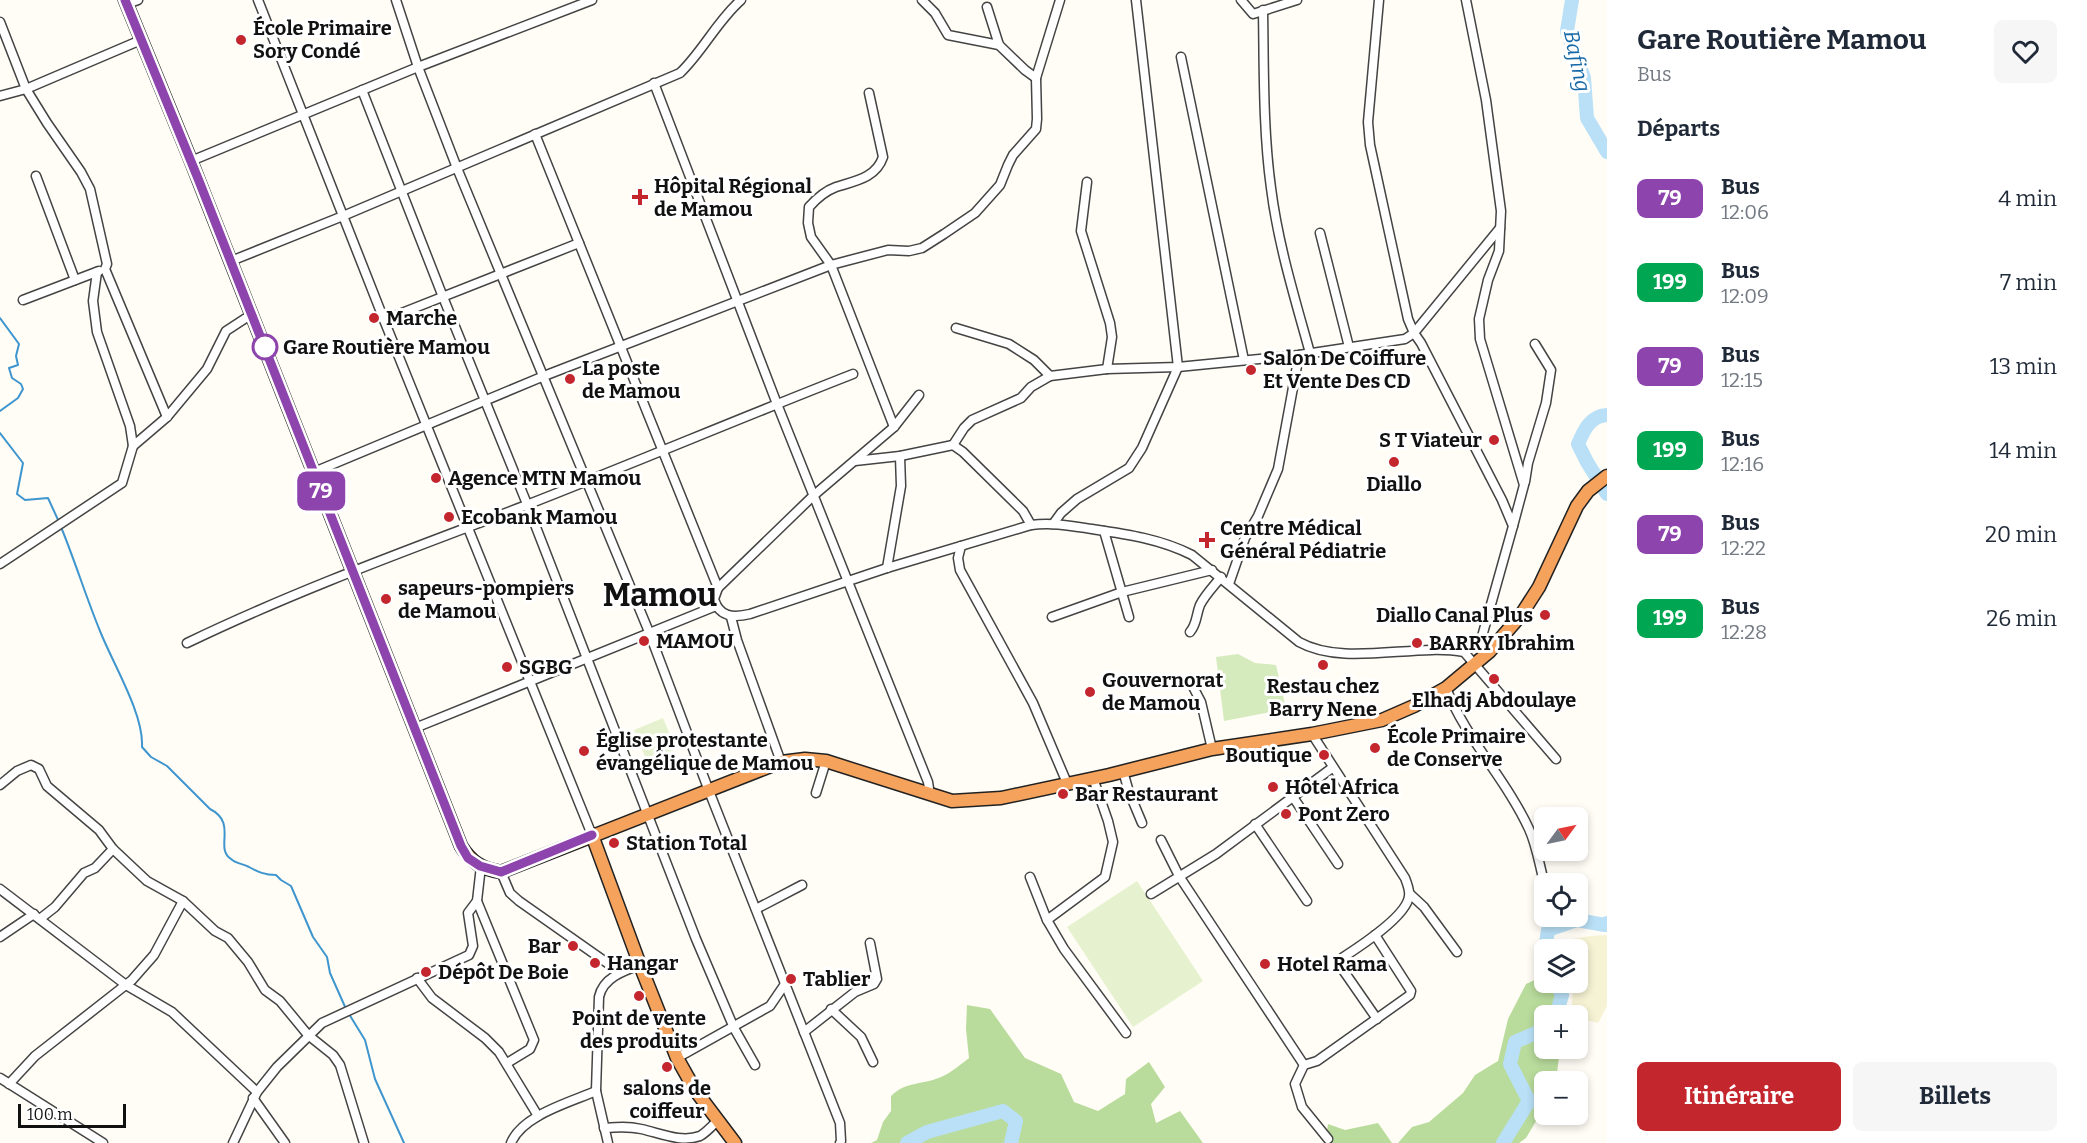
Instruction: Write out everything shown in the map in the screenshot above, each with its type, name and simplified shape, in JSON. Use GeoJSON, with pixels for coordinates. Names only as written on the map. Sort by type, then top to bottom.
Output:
{"type":"FeatureCollection","features":[{"type":"Feature","properties":{"kind":"highway"},"geometry":{"type":"LineString","coordinates":[[130,2],[141,40],[231,261],[461,846],[468,858],[480,866],[501,872],[781,762],[805,759],[826,760],[952,801],[1001,798],[1212,749],[1312,734],[1382,720],[1446,688],[1490,652],[1521,615],[1539,587],[1577,506],[1588,491],[1604,479]]}},
{"type":"Feature","properties":{"kind":"highway"},"geometry":{"type":"LineString","coordinates":[[592,835],[677,1059],[695,1090],[735,1143]]}},
{"type":"Feature","properties":{"kind":"street"},"geometry":{"type":"LineString","coordinates":[[258,0],[384,320],[592,835]]}},
{"type":"Feature","properties":{"kind":"street"},"geometry":{"type":"LineString","coordinates":[[396,0],[418,67],[457,168],[649,632],[840,1123],[840,1143]]}},
{"type":"Feature","properties":{"kind":"street"},"geometry":{"type":"LineString","coordinates":[[191,161],[418,67],[591,0]]}},
{"type":"Feature","properties":{"kind":"street"},"geometry":{"type":"LineString","coordinates":[[231,261],[680,73],[694,59],[720,22],[741,0]]}},
{"type":"Feature","properties":{"kind":"street"},"geometry":{"type":"LineString","coordinates":[[922,0],[935,13],[948,35],[999,45]]}},
{"type":"Feature","properties":{"kind":"street"},"geometry":{"type":"LineString","coordinates":[[314,472],[544,376],[831,265],[888,250],[909,251],[922,248],[975,213],[1000,185],[1013,155],[1036,129],[1035,78],[1060,0]]}},
{"type":"Feature","properties":{"kind":"street"},"geometry":{"type":"LineString","coordinates":[[1053,524],[1061,513],[1077,499],[1129,468],[1142,448],[1178,367],[1136,0]]}},
{"type":"Feature","properties":{"kind":"street"},"geometry":{"type":"LineString","coordinates":[[1242,0],[1253,14],[1297,0]]}},
{"type":"Feature","properties":{"kind":"street"},"geometry":{"type":"LineString","coordinates":[[1379,0],[1368,122],[1370,145],[1408,319],[1502,500],[1513,526]]}},
{"type":"Feature","properties":{"kind":"street"},"geometry":{"type":"LineString","coordinates":[[1466,0],[1486,100],[1501,211],[1499,251],[1488,280],[1479,319],[1480,339],[1524,485]]}},
{"type":"Feature","properties":{"kind":"street"},"geometry":{"type":"LineString","coordinates":[[987,7],[999,45],[1035,78]]}},
{"type":"Feature","properties":{"kind":"street"},"geometry":{"type":"LineString","coordinates":[[1263,10],[1265,117],[1270,189],[1285,262],[1310,353]]}},
{"type":"Feature","properties":{"kind":"street"},"geometry":{"type":"LineString","coordinates":[[0,22],[26,88],[47,123],[72,157],[90,189],[107,264],[101,270],[23,300]]}},
{"type":"Feature","properties":{"kind":"street"},"geometry":{"type":"LineString","coordinates":[[0,96],[26,88],[141,40]]}},
{"type":"Feature","properties":{"kind":"street"},"geometry":{"type":"LineString","coordinates":[[1181,57],[1244,360]]}},
{"type":"Feature","properties":{"kind":"street"},"geometry":{"type":"LineString","coordinates":[[654,83],[813,496],[928,782],[930,795]]}},
{"type":"Feature","properties":{"kind":"street"},"geometry":{"type":"LineString","coordinates":[[362,90],[527,504],[696,939],[734,1028],[754,1065]]}},
{"type":"Feature","properties":{"kind":"street"},"geometry":{"type":"LineString","coordinates":[[869,93],[884,157],[880,167],[854,183],[835,187],[819,195],[808,207],[808,223],[811,237],[831,265],[894,428]]}},
{"type":"Feature","properties":{"kind":"street"},"geometry":{"type":"LineString","coordinates":[[535,134],[718,588]]}},
{"type":"Feature","properties":{"kind":"street"},"geometry":{"type":"LineString","coordinates":[[36,176],[75,280]]}},
{"type":"Feature","properties":{"kind":"street"},"geometry":{"type":"LineString","coordinates":[[1087,182],[1081,231],[1110,323],[1112,337],[1107,369]]}},
{"type":"Feature","properties":{"kind":"street"},"geometry":{"type":"LineString","coordinates":[[855,461],[900,456],[953,445],[972,420],[1021,398],[1031,387],[1050,375],[1107,369],[1178,367],[1299,355],[1405,339],[1414,333],[1500,228]]}},
{"type":"Feature","properties":{"kind":"street"},"geometry":{"type":"LineString","coordinates":[[1320,233],[1349,347]]}},
{"type":"Feature","properties":{"kind":"street"},"geometry":{"type":"LineString","coordinates":[[384,320],[579,243]]}},
{"type":"Feature","properties":{"kind":"street"},"geometry":{"type":"LineString","coordinates":[[101,270],[167,417]]}},
{"type":"Feature","properties":{"kind":"street"},"geometry":{"type":"LineString","coordinates":[[0,564],[122,483],[133,447],[130,426],[97,332],[93,302],[101,270]]}},
{"type":"Feature","properties":{"kind":"street"},"geometry":{"type":"LineString","coordinates":[[133,447],[167,417],[207,369],[226,331],[252,314]]}},
{"type":"Feature","properties":{"kind":"street"},"geometry":{"type":"LineString","coordinates":[[956,328],[1009,344],[1034,360],[1050,375]]}},
{"type":"Feature","properties":{"kind":"street"},"geometry":{"type":"LineString","coordinates":[[1490,652],[1481,639],[1546,403],[1551,370],[1535,344]]}},
{"type":"Feature","properties":{"kind":"street"},"geometry":{"type":"LineString","coordinates":[[1229,584],[1245,538],[1258,516],[1278,469],[1299,355]]}},
{"type":"Feature","properties":{"kind":"street"},"geometry":{"type":"LineString","coordinates":[[187,642],[264,607],[353,571],[853,374]]}},
{"type":"Feature","properties":{"kind":"street"},"geometry":{"type":"LineString","coordinates":[[919,396],[894,428],[813,496],[718,588],[714,599],[716,606],[724,615],[731,617],[750,614],[887,568],[1031,525],[1053,524],[1145,538],[1180,548],[1192,555],[1299,642],[1312,649],[1335,653],[1460,651],[1467,654],[1556,759]]}},
{"type":"Feature","properties":{"kind":"street"},"geometry":{"type":"LineString","coordinates":[[953,445],[1023,511],[1031,525]]}},
{"type":"Feature","properties":{"kind":"street"},"geometry":{"type":"LineString","coordinates":[[887,568],[901,486],[900,456]]}},
{"type":"Feature","properties":{"kind":"street"},"geometry":{"type":"LineString","coordinates":[[1104,531],[1129,617]]}},
{"type":"Feature","properties":{"kind":"street"},"geometry":{"type":"LineString","coordinates":[[961,546],[958,558],[960,570],[1033,703],[1067,783]]}},
{"type":"Feature","properties":{"kind":"street"},"geometry":{"type":"LineString","coordinates":[[1052,617],[1122,592],[1212,570]]}},
{"type":"Feature","properties":{"kind":"street"},"geometry":{"type":"LineString","coordinates":[[1191,632],[1196,626],[1202,601],[1221,577]]}},
{"type":"Feature","properties":{"kind":"street"},"geometry":{"type":"LineString","coordinates":[[414,728],[716,606]]}},
{"type":"Feature","properties":{"kind":"street"},"geometry":{"type":"LineString","coordinates":[[731,617],[737,640],[781,762]]}},
{"type":"Feature","properties":{"kind":"street"},"geometry":{"type":"LineString","coordinates":[[1190,681],[1201,702],[1212,749]]}},
{"type":"Feature","properties":{"kind":"street"},"geometry":{"type":"LineString","coordinates":[[1446,688],[1454,711],[1515,803],[1530,831],[1543,873]]}},
{"type":"Feature","properties":{"kind":"street"},"geometry":{"type":"LineString","coordinates":[[1312,734],[1332,768],[1400,869],[1410,894],[1424,907],[1457,952]]}},
{"type":"Feature","properties":{"kind":"street"},"geometry":{"type":"LineString","coordinates":[[816,793],[826,760]]}},
{"type":"Feature","properties":{"kind":"street"},"geometry":{"type":"LineString","coordinates":[[0,785],[17,771],[31,765],[39,769],[47,786],[99,830],[113,849],[147,880],[183,902],[215,931],[228,938],[248,962],[265,990],[280,1001],[308,1035],[333,1055],[340,1065],[364,1143]]}},
{"type":"Feature","properties":{"kind":"street"},"geometry":{"type":"LineString","coordinates":[[1151,894],[1216,854],[1332,768]]}},
{"type":"Feature","properties":{"kind":"street"},"geometry":{"type":"LineString","coordinates":[[1123,771],[1142,823]]}},
{"type":"Feature","properties":{"kind":"street"},"geometry":{"type":"LineString","coordinates":[[1047,920],[1105,877],[1113,842],[1094,778]]}},
{"type":"Feature","properties":{"kind":"street"},"geometry":{"type":"LineString","coordinates":[[1293,797],[1338,864]]}},
{"type":"Feature","properties":{"kind":"street"},"geometry":{"type":"LineString","coordinates":[[1256,824],[1307,901]]}},
{"type":"Feature","properties":{"kind":"street"},"geometry":{"type":"LineString","coordinates":[[1161,840],[1179,876],[1304,1065]]}},
{"type":"Feature","properties":{"kind":"street"},"geometry":{"type":"LineString","coordinates":[[0,937],[55,907],[84,873],[95,868],[113,849]]}},
{"type":"Feature","properties":{"kind":"street"},"geometry":{"type":"LineString","coordinates":[[480,866],[477,901],[534,1040],[530,1049],[507,1063]]}},
{"type":"Feature","properties":{"kind":"street"},"geometry":{"type":"LineString","coordinates":[[501,872],[510,893],[519,901],[620,972]]}},
{"type":"Feature","properties":{"kind":"street"},"geometry":{"type":"LineString","coordinates":[[1030,877],[1047,920],[1064,949],[1126,1033]]}},
{"type":"Feature","properties":{"kind":"street"},"geometry":{"type":"LineString","coordinates":[[756,909],[802,885]]}},
{"type":"Feature","properties":{"kind":"street"},"geometry":{"type":"LineString","coordinates":[[0,889],[126,985],[172,1012],[255,1095],[285,1143]]}},
{"type":"Feature","properties":{"kind":"street"},"geometry":{"type":"LineString","coordinates":[[1377,1018],[1343,970],[1342,958],[1375,935],[1406,907],[1410,894]]}},
{"type":"Feature","properties":{"kind":"street"},"geometry":{"type":"LineString","coordinates":[[233,1143],[255,1095],[308,1035],[322,1023],[469,955],[473,946],[468,913],[477,901]]}},
{"type":"Feature","properties":{"kind":"street"},"geometry":{"type":"LineString","coordinates":[[103,1143],[3,1081],[126,985],[154,955],[183,902]]}},
{"type":"Feature","properties":{"kind":"street"},"geometry":{"type":"LineString","coordinates":[[1328,1139],[1302,1107],[1294,1084],[1304,1065],[1317,1061],[1410,996],[1411,991],[1375,935]]}},
{"type":"Feature","properties":{"kind":"street"},"geometry":{"type":"LineString","coordinates":[[804,1032],[855,992],[874,984],[877,979],[870,943]]}},
{"type":"Feature","properties":{"kind":"street"},"geometry":{"type":"LineString","coordinates":[[608,1143],[597,1091],[600,990],[620,972],[640,965]]}},
{"type":"Feature","properties":{"kind":"street"},"geometry":{"type":"LineString","coordinates":[[417,978],[432,998],[485,1038],[507,1063],[537,1116]]}},
{"type":"Feature","properties":{"kind":"street"},"geometry":{"type":"LineString","coordinates":[[677,1059],[770,1006],[785,984]]}},
{"type":"Feature","properties":{"kind":"street"},"geometry":{"type":"LineString","coordinates":[[831,1009],[861,1037],[873,1062]]}},
{"type":"Feature","properties":{"kind":"street"},"geometry":{"type":"LineString","coordinates":[[511,1143],[520,1129],[537,1116],[597,1091]]}},
{"type":"Feature","properties":{"kind":"street"},"geometry":{"type":"LineString","coordinates":[[604,1128],[624,1126],[642,1129],[670,1139],[690,1139],[700,1136],[718,1120]]}},
{"type":"Feature","properties":{"kind":"shaded area"},"geometry":{"type":"Polygon","coordinates":[[[1607,935],[1607,1006],[1598,1023],[1588,1020],[1588,1005],[1572,1005],[1573,993],[1588,993],[1588,939],[1572,939],[1607,935]]]}},
{"type":"Feature","properties":{"kind":"green space"},"geometry":{"type":"Polygon","coordinates":[[[1238,654],[1255,663],[1276,665],[1286,709],[1224,721],[1216,657],[1238,654]]]}},
{"type":"Feature","properties":{"kind":"green space"},"geometry":{"type":"Polygon","coordinates":[[[663,718],[676,749],[647,761],[634,730],[663,718]]]}},
{"type":"Feature","properties":{"kind":"green space"},"geometry":{"type":"Polygon","coordinates":[[[1137,881],[1203,981],[1133,1027],[1067,927],[1137,881]]]}},
{"type":"Feature","properties":{"kind":"green space"},"geometry":{"type":"Polygon","coordinates":[[[1534,980],[1534,993],[1562,993],[1565,1005],[1534,1005],[1534,1059],[1559,1059],[1557,1071],[1534,1071],[1534,1125],[1526,1138],[1519,1143],[1398,1143],[1412,1127],[1429,1122],[1463,1093],[1475,1075],[1498,1061],[1508,1019],[1526,984],[1534,980]]]}},
{"type":"Feature","properties":{"kind":"green space"},"geometry":{"type":"Polygon","coordinates":[[[967,1005],[990,1009],[1025,1058],[1061,1074],[1074,1102],[1098,1111],[1125,1094],[1126,1079],[1149,1062],[1165,1087],[1151,1104],[1156,1123],[1180,1111],[1203,1143],[871,1143],[877,1140],[883,1122],[891,1111],[891,1096],[903,1088],[945,1075],[969,1058],[966,1029],[967,1005]]]}},
{"type":"Feature","properties":{"kind":"green space"},"geometry":{"type":"Polygon","coordinates":[[[1378,1123],[1392,1143],[1325,1143],[1328,1124],[1345,1130],[1378,1123]]]}},
{"type":"Feature","properties":{"kind":"waterway","name":"Bafing"},"geometry":{"type":"LineString","coordinates":[[1572,0],[1567,31],[1584,78],[1587,118],[1607,152]]}},
{"type":"Feature","properties":{"kind":"waterway"},"geometry":{"type":"LineString","coordinates":[[0,318],[19,344],[16,356],[18,365],[9,368],[12,378],[21,384],[23,389],[18,398],[0,411]]}},
{"type":"Feature","properties":{"kind":"waterway","name":"Bafing"},"geometry":{"type":"LineString","coordinates":[[1607,415],[1592,421],[1585,429],[1578,444],[1607,494]]}},
{"type":"Feature","properties":{"kind":"waterway"},"geometry":{"type":"LineString","coordinates":[[0,433],[23,463],[17,494],[25,500],[48,498],[59,522]]}},
{"type":"Feature","properties":{"kind":"waterway"},"geometry":{"type":"LineString","coordinates":[[61,527],[100,631],[133,704],[142,747],[151,757],[167,766],[223,821],[224,849],[231,859],[262,873],[276,875],[291,886],[313,937],[327,957],[330,973],[346,1009]]}},
{"type":"Feature","properties":{"kind":"waterway"},"geometry":{"type":"LineString","coordinates":[[1547,939],[1548,930],[1577,920],[1605,925],[1607,923]]}},
{"type":"Feature","properties":{"kind":"waterway"},"geometry":{"type":"LineString","coordinates":[[1559,1005],[1561,993]]}},
{"type":"Feature","properties":{"kind":"waterway"},"geometry":{"type":"LineString","coordinates":[[349,1014],[365,1040],[375,1079],[404,1143]]}},
{"type":"Feature","properties":{"kind":"waterway"},"geometry":{"type":"LineString","coordinates":[[1503,1143],[1529,1101],[1510,1064],[1515,1042],[1534,1034]]}},
{"type":"Feature","properties":{"kind":"waterway"},"geometry":{"type":"LineString","coordinates":[[907,1143],[927,1132],[1003,1111],[1016,1121],[1011,1143]]}},
{"type":"Feature","properties":{"kind":"bus line","name":"79"},"geometry":{"type":"LineString","coordinates":[[125,0],[199,181],[461,846],[468,858],[480,866],[501,872],[592,835]]}},
{"type":"Feature","properties":{"kind":"place","name":"École Primaire Sory Condé"},"geometry":{"type":"Point","coordinates":[241,40]}},
{"type":"Feature","properties":{"kind":"place","name":"Hôpital Régional de Mamou"},"geometry":{"type":"Point","coordinates":[640,197]}},
{"type":"Feature","properties":{"kind":"place","name":"Marche"},"geometry":{"type":"Point","coordinates":[374,318]}},
{"type":"Feature","properties":{"kind":"place","name":"Gare Routière Mamou"},"geometry":{"type":"Point","coordinates":[265,347]}},
{"type":"Feature","properties":{"kind":"place","name":"Salon De Coiffure Et Vente Des CD"},"geometry":{"type":"Point","coordinates":[1251,370]}},
{"type":"Feature","properties":{"kind":"place","name":"La poste de Mamou"},"geometry":{"type":"Point","coordinates":[570,379]}},
{"type":"Feature","properties":{"kind":"place","name":"S T Viateur"},"geometry":{"type":"Point","coordinates":[1494,440]}},
{"type":"Feature","properties":{"kind":"place","name":"Diallo"},"geometry":{"type":"Point","coordinates":[1394,462]}},
{"type":"Feature","properties":{"kind":"place","name":"Agence MTN Mamou"},"geometry":{"type":"Point","coordinates":[436,478]}},
{"type":"Feature","properties":{"kind":"place","name":"Ecobank Mamou"},"geometry":{"type":"Point","coordinates":[449,517]}},
{"type":"Feature","properties":{"kind":"place","name":"Centre Médical Général Pédiatrie"},"geometry":{"type":"Point","coordinates":[1207,540]}},
{"type":"Feature","properties":{"kind":"place","name":"sapeurs-pompiers de Mamou"},"geometry":{"type":"Point","coordinates":[386,599]}},
{"type":"Feature","properties":{"kind":"place","name":"Diallo Canal Plus"},"geometry":{"type":"Point","coordinates":[1545,615]}},
{"type":"Feature","properties":{"kind":"place","name":"MAMOU"},"geometry":{"type":"Point","coordinates":[644,641]}},
{"type":"Feature","properties":{"kind":"place","name":"BARRY Ibrahim"},"geometry":{"type":"Point","coordinates":[1417,643]}},
{"type":"Feature","properties":{"kind":"place","name":"Restau chez Barry Nene"},"geometry":{"type":"Point","coordinates":[1323,665]}},
{"type":"Feature","properties":{"kind":"place","name":"SGBG"},"geometry":{"type":"Point","coordinates":[507,667]}},
{"type":"Feature","properties":{"kind":"place","name":"Elhadj Abdoulaye"},"geometry":{"type":"Point","coordinates":[1494,679]}},
{"type":"Feature","properties":{"kind":"place","name":"Gouvernorat de Mamou"},"geometry":{"type":"Point","coordinates":[1090,692]}},
{"type":"Feature","properties":{"kind":"place","name":"École Primaire de Conserve"},"geometry":{"type":"Point","coordinates":[1375,748]}},
{"type":"Feature","properties":{"kind":"place","name":"Église protestante évangélique de Mamou"},"geometry":{"type":"Point","coordinates":[584,751]}},
{"type":"Feature","properties":{"kind":"place","name":"Boutique"},"geometry":{"type":"Point","coordinates":[1324,755]}},
{"type":"Feature","properties":{"kind":"place","name":"Hôtel Africa"},"geometry":{"type":"Point","coordinates":[1273,787]}},
{"type":"Feature","properties":{"kind":"place","name":"Bar Restaurant"},"geometry":{"type":"Point","coordinates":[1063,794]}},
{"type":"Feature","properties":{"kind":"place","name":"Pont Zero"},"geometry":{"type":"Point","coordinates":[1286,814]}},
{"type":"Feature","properties":{"kind":"place","name":"Station Total"},"geometry":{"type":"Point","coordinates":[614,843]}},
{"type":"Feature","properties":{"kind":"place","name":"Bar"},"geometry":{"type":"Point","coordinates":[573,946]}},
{"type":"Feature","properties":{"kind":"place","name":"Hangar"},"geometry":{"type":"Point","coordinates":[595,963]}},
{"type":"Feature","properties":{"kind":"place","name":"Hotel Rama"},"geometry":{"type":"Point","coordinates":[1265,964]}},
{"type":"Feature","properties":{"kind":"place","name":"Dépôt De Boie"},"geometry":{"type":"Point","coordinates":[426,972]}},
{"type":"Feature","properties":{"kind":"place","name":"Tablier"},"geometry":{"type":"Point","coordinates":[791,979]}},
{"type":"Feature","properties":{"kind":"place","name":"Point de vente des produits"},"geometry":{"type":"Point","coordinates":[639,996]}},
{"type":"Feature","properties":{"kind":"place","name":"salons de coiffeur"},"geometry":{"type":"Point","coordinates":[667,1067]}},
{"type":"Feature","properties":{"kind":"district","name":"Mamou"},"geometry":{"type":"Point","coordinates":[660,595]}}]}
